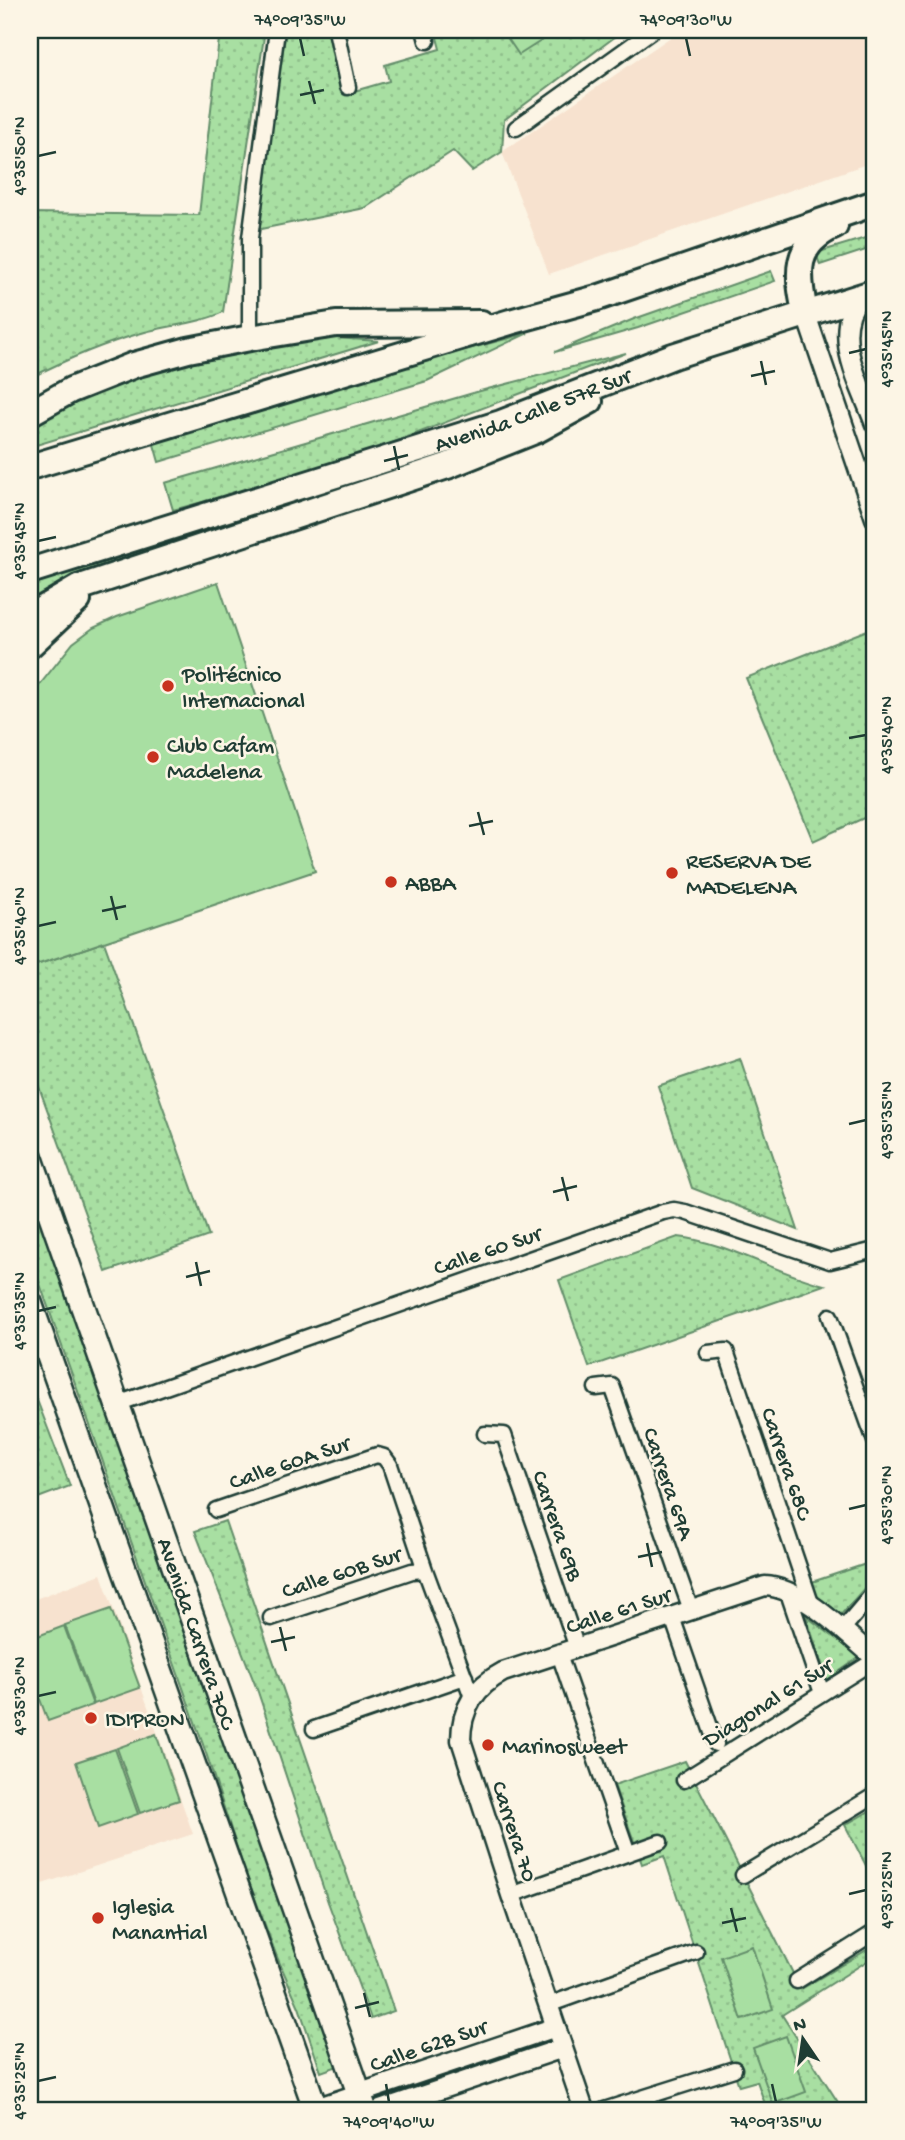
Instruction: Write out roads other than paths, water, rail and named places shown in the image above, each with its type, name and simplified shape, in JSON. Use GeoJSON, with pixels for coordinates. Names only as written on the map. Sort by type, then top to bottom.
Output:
{"type":"FeatureCollection","features":[{"type":"Feature","properties":{"kind":"highway"},"geometry":{"type":"LineString","coordinates":[[30,467],[510,322],[597,299],[875,203]]}},
{"type":"Feature","properties":{"kind":"highway"},"geometry":{"type":"LineString","coordinates":[[805,312],[799,283],[800,265],[806,249],[825,230],[875,213]]}},
{"type":"Feature","properties":{"kind":"highway","name":"Avenida Calle 57R Sur"},"geometry":{"type":"LineString","coordinates":[[30,570],[501,423],[673,356],[868,294]]}},
{"type":"Feature","properties":{"kind":"highway"},"geometry":{"type":"LineString","coordinates":[[30,413],[71,390],[134,365],[188,350],[250,338],[336,324],[510,322]]}},
{"type":"Feature","properties":{"kind":"highway"},"geometry":{"type":"LineString","coordinates":[[30,616],[69,592],[112,576],[498,447],[563,417],[673,356]]}},
{"type":"Feature","properties":{"kind":"highway"},"geometry":{"type":"LineString","coordinates":[[30,645],[64,611],[112,576]]}},
{"type":"Feature","properties":{"kind":"main road","name":"Avenida Carrera 70C"},"geometry":{"type":"LineString","coordinates":[[30,1156],[362,2102]]}},
{"type":"Feature","properties":{"kind":"main road","name":"Avenida Carrera 70C"},"geometry":{"type":"LineString","coordinates":[[30,1303],[316,2109]]}},
{"type":"Feature","properties":{"kind":"street"},"geometry":{"type":"LineString","coordinates":[[250,338],[250,238],[277,30]]}},
{"type":"Feature","properties":{"kind":"street"},"geometry":{"type":"LineString","coordinates":[[336,30],[348,87]]}},
{"type":"Feature","properties":{"kind":"street"},"geometry":{"type":"LineString","coordinates":[[516,128],[653,30]]}},
{"type":"Feature","properties":{"kind":"street"},"geometry":{"type":"LineString","coordinates":[[868,294],[849,314],[847,339],[875,424]]}},
{"type":"Feature","properties":{"kind":"street"},"geometry":{"type":"LineString","coordinates":[[805,312],[875,518]]}},
{"type":"Feature","properties":{"kind":"street","name":"Calle 60 Sur"},"geometry":{"type":"LineString","coordinates":[[117,1404],[663,1212],[685,1212],[830,1261],[875,1250]]}},
{"type":"Feature","properties":{"kind":"street"},"geometry":{"type":"LineString","coordinates":[[830,1316],[875,1441]]}},
{"type":"Feature","properties":{"kind":"street","name":"Carrera 68C"},"geometry":{"type":"LineString","coordinates":[[708,1353],[726,1351],[812,1606]]}},
{"type":"Feature","properties":{"kind":"street","name":"Carrera 69A"},"geometry":{"type":"LineString","coordinates":[[596,1388],[612,1387],[691,1610]]}},
{"type":"Feature","properties":{"kind":"street","name":"Carrera 69B"},"geometry":{"type":"LineString","coordinates":[[485,1434],[504,1435],[577,1648]]}},
{"type":"Feature","properties":{"kind":"street","name":"Calle 60A Sur"},"geometry":{"type":"LineString","coordinates":[[216,1510],[377,1455],[384,1457],[390,1465],[425,1570]]}},
{"type":"Feature","properties":{"kind":"street"},"geometry":{"type":"LineString","coordinates":[[425,1570],[472,1697]]}},
{"type":"Feature","properties":{"kind":"street","name":"Calle 60B Sur"},"geometry":{"type":"LineString","coordinates":[[271,1618],[412,1571],[425,1570]]}},
{"type":"Feature","properties":{"kind":"street","name":"Calle 61 Sur"},"geometry":{"type":"LineString","coordinates":[[472,1697],[484,1684],[503,1672],[765,1586],[788,1590]]}},
{"type":"Feature","properties":{"kind":"street"},"geometry":{"type":"LineString","coordinates":[[788,1590],[812,1606],[875,1659]]}},
{"type":"Feature","properties":{"kind":"street"},"geometry":{"type":"LineString","coordinates":[[788,1590],[822,1693]]}},
{"type":"Feature","properties":{"kind":"street"},"geometry":{"type":"LineString","coordinates":[[842,1630],[875,1591]]}},
{"type":"Feature","properties":{"kind":"street"},"geometry":{"type":"LineString","coordinates":[[672,1617],[716,1744]]}},
{"type":"Feature","properties":{"kind":"street"},"geometry":{"type":"LineString","coordinates":[[559,1654],[628,1853]]}},
{"type":"Feature","properties":{"kind":"street","name":"Diagonal 61 Sur"},"geometry":{"type":"LineString","coordinates":[[684,1780],[875,1659]]}},
{"type":"Feature","properties":{"kind":"street"},"geometry":{"type":"LineString","coordinates":[[313,1729],[465,1677]]}},
{"type":"Feature","properties":{"kind":"street","name":"Carrera 70"},"geometry":{"type":"LineString","coordinates":[[472,1697],[463,1719],[461,1740],[584,2110]]}},
{"type":"Feature","properties":{"kind":"street"},"geometry":{"type":"LineString","coordinates":[[743,1875],[875,1796]]}},
{"type":"Feature","properties":{"kind":"street"},"geometry":{"type":"LineString","coordinates":[[511,1895],[660,1842]]}},
{"type":"Feature","properties":{"kind":"street"},"geometry":{"type":"LineString","coordinates":[[797,1981],[875,1932]]}},
{"type":"Feature","properties":{"kind":"street"},"geometry":{"type":"LineString","coordinates":[[548,2005],[696,1952]]}},
{"type":"Feature","properties":{"kind":"street","name":"Calle 62B Sur"},"geometry":{"type":"LineString","coordinates":[[316,2109],[362,2102],[555,2026]]}},
{"type":"Feature","properties":{"kind":"street","name":"Calle 62B Sur"},"geometry":{"type":"LineString","coordinates":[[380,2110],[563,2048]]}},
{"type":"Feature","properties":{"kind":"street"},"geometry":{"type":"LineString","coordinates":[[604,2110],[734,2069]]}},
{"type":"Feature","properties":{"kind":"place","name":"Politécnico Internacional"},"geometry":{"type":"Point","coordinates":[168,686]}},
{"type":"Feature","properties":{"kind":"place","name":"Club Cafam Madelena"},"geometry":{"type":"Point","coordinates":[153,757]}},
{"type":"Feature","properties":{"kind":"place","name":"RESERVA DE MADELENA"},"geometry":{"type":"Point","coordinates":[672,873]}},
{"type":"Feature","properties":{"kind":"place","name":"ABBA"},"geometry":{"type":"Point","coordinates":[391,882]}},
{"type":"Feature","properties":{"kind":"place","name":"IDIPRON"},"geometry":{"type":"Point","coordinates":[91,1718]}},
{"type":"Feature","properties":{"kind":"place","name":"Marinosweet"},"geometry":{"type":"Point","coordinates":[488,1745]}},
{"type":"Feature","properties":{"kind":"place","name":"Iglesia Manantial"},"geometry":{"type":"Point","coordinates":[98,1918]}}]}
